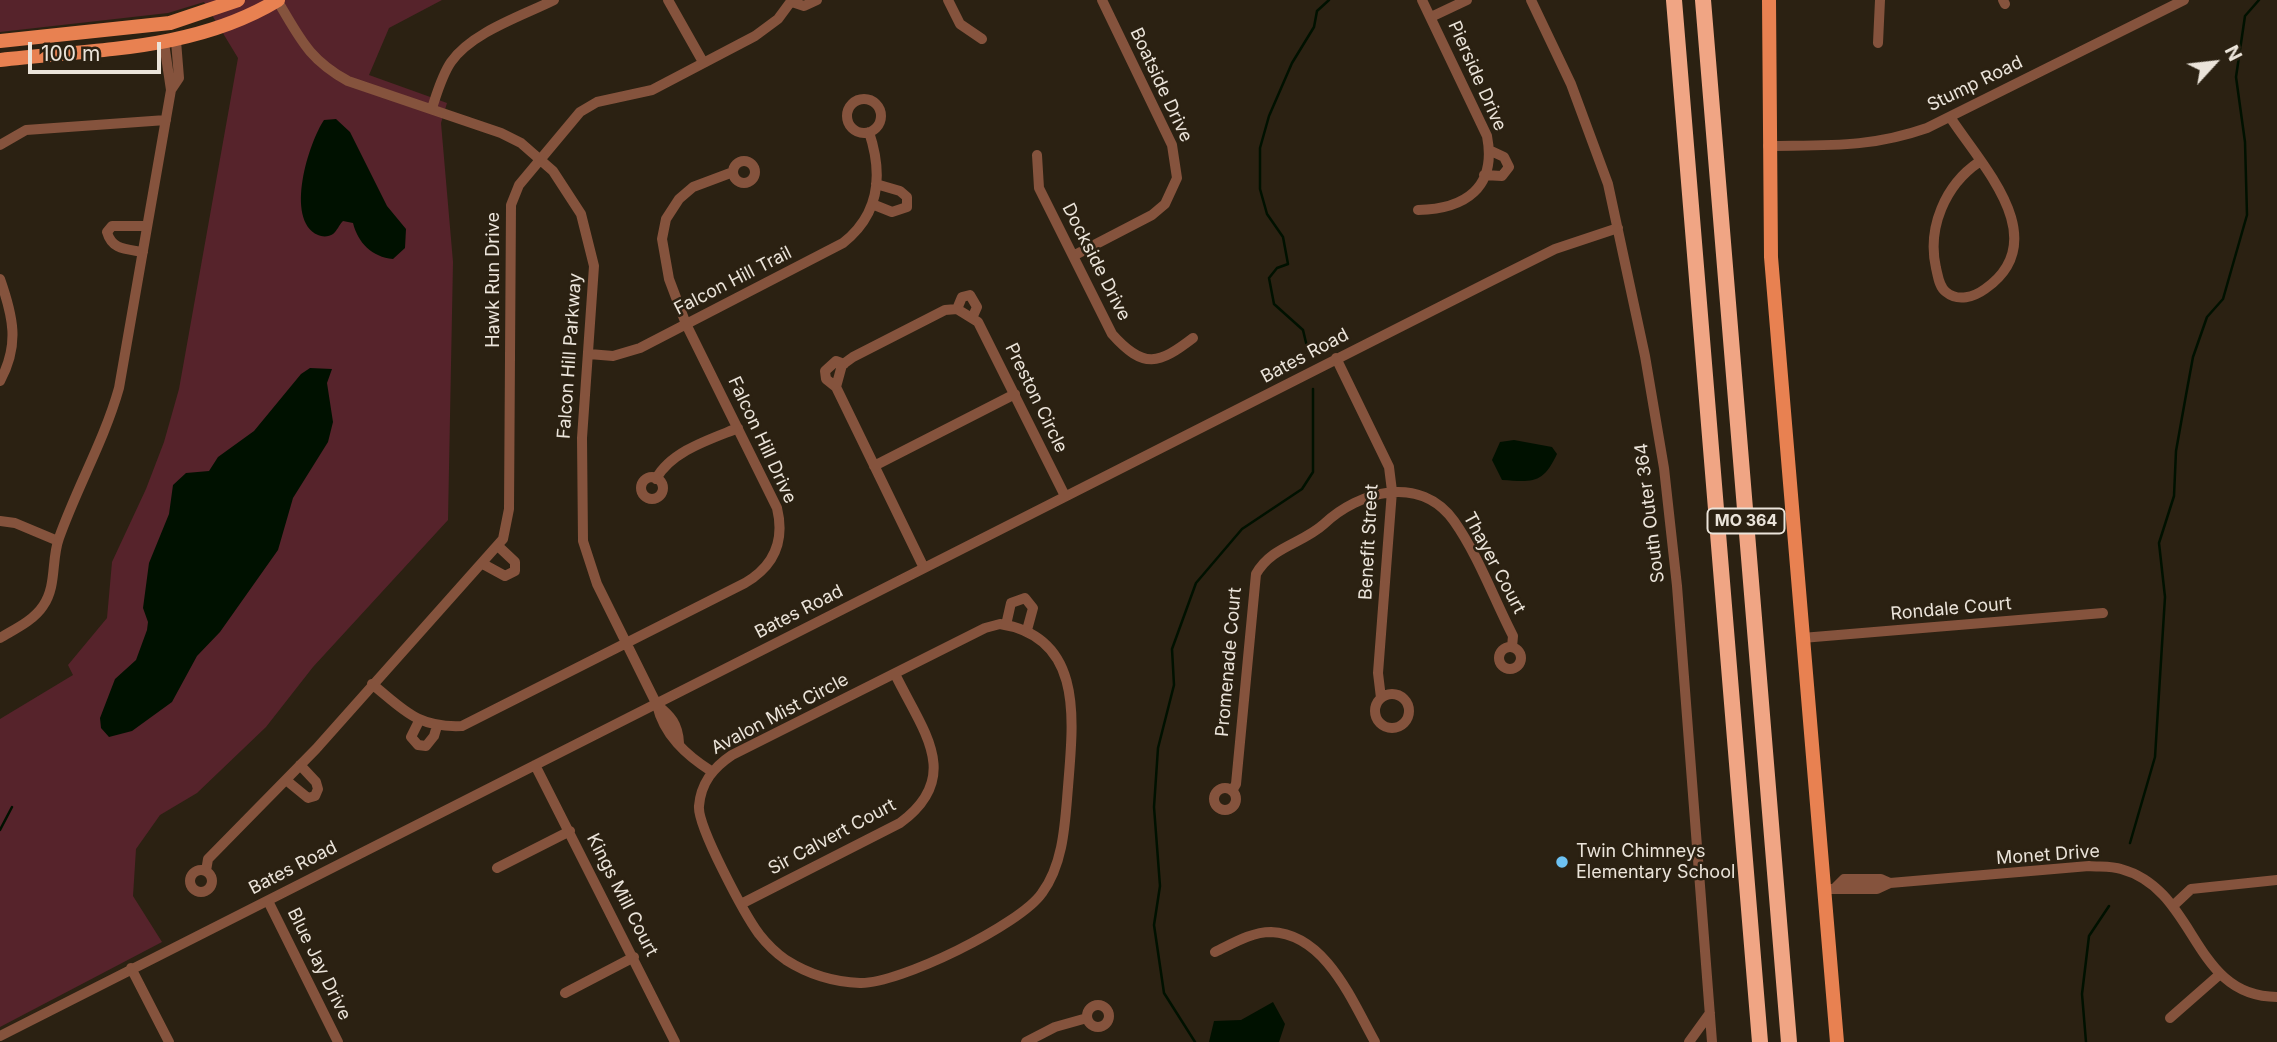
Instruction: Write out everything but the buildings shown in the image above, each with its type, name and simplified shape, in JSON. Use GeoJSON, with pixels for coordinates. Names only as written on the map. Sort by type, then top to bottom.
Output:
{"type":"FeatureCollection","features":[{"type":"Feature","properties":{"kind":"highway","name":"MO 364"},"geometry":{"type":"LineString","coordinates":[[1674,0],[1760,1042]]}},
{"type":"Feature","properties":{"kind":"highway","name":"MO 364"},"geometry":{"type":"LineString","coordinates":[[1703,0],[1789,1042]]}},
{"type":"Feature","properties":{"kind":"main road"},"geometry":{"type":"LineString","coordinates":[[0,41],[170,23],[238,0]]}},
{"type":"Feature","properties":{"kind":"main road"},"geometry":{"type":"LineString","coordinates":[[0,60],[170,42],[224,27],[277,0]]}},
{"type":"Feature","properties":{"kind":"main road"},"geometry":{"type":"LineString","coordinates":[[1769,0],[1768,146],[1771,257],[1802,638],[1830,888],[1837,1042]]}},
{"type":"Feature","properties":{"kind":"street","name":"Falcon Hill Parkway"},"geometry":{"type":"LineString","coordinates":[[277,0],[311,56],[331,72],[348,81],[501,133],[540,158],[566,188],[589,237],[594,266],[582,449],[583,541],[597,584],[657,705],[661,722],[669,736],[679,743],[691,758],[712,771]]}},
{"type":"Feature","properties":{"kind":"street"},"geometry":{"type":"LineString","coordinates":[[432,108],[450,64],[459,54],[488,34],[554,0]]}},
{"type":"Feature","properties":{"kind":"street"},"geometry":{"type":"LineString","coordinates":[[668,0],[703,62]]}},
{"type":"Feature","properties":{"kind":"street","name":"Hawk Run Drive"},"geometry":{"type":"LineString","coordinates":[[206,871],[208,859],[300,765],[498,545],[509,509],[511,205],[519,185],[580,112],[597,102],[652,90],[755,36],[778,19],[792,1],[804,6],[817,0]]}},
{"type":"Feature","properties":{"kind":"street"},"geometry":{"type":"LineString","coordinates":[[948,0],[960,24],[982,39]]}},
{"type":"Feature","properties":{"kind":"street","name":"Pierside Drive"},"geometry":{"type":"LineString","coordinates":[[1418,210],[1437,209],[1464,202],[1484,175],[1489,150],[1487,135],[1422,0]]}},
{"type":"Feature","properties":{"kind":"street","name":"Pierside Drive"},"geometry":{"type":"LineString","coordinates":[[1431,17],[1466,0]]}},
{"type":"Feature","properties":{"kind":"street","name":"South Outer 364"},"geometry":{"type":"LineString","coordinates":[[1531,0],[1594,141],[1618,228],[1645,356],[1666,478],[1712,1042]]}},
{"type":"Feature","properties":{"kind":"street"},"geometry":{"type":"LineString","coordinates":[[1878,43],[1880,0]]}},
{"type":"Feature","properties":{"kind":"street","name":"Stump Road"},"geometry":{"type":"LineString","coordinates":[[1768,146],[1879,143],[1927,128],[2184,0]]}},
{"type":"Feature","properties":{"kind":"street","name":"Boatside Drive"},"geometry":{"type":"LineString","coordinates":[[1073,256],[1152,215],[1165,204],[1177,178],[1172,145],[1105,1]]}},
{"type":"Feature","properties":{"kind":"street"},"geometry":{"type":"LineString","coordinates":[[0,638],[30,619],[42,608],[50,593],[58,541],[108,426],[119,388],[171,90],[170,42]]}},
{"type":"Feature","properties":{"kind":"street"},"geometry":{"type":"LineString","coordinates":[[1950,117],[2008,204],[2014,225],[2014,247],[2010,264],[1997,281],[1976,296],[1959,297],[1950,295],[1941,286],[1933,237],[1943,202],[1970,168],[1979,162]]}},
{"type":"Feature","properties":{"kind":"street"},"geometry":{"type":"LineString","coordinates":[[0,145],[26,130],[166,120]]}},
{"type":"Feature","properties":{"kind":"street","name":"Falcon Hill Trail"},"geometry":{"type":"LineString","coordinates":[[589,354],[613,356],[640,348],[844,243],[865,220],[872,204],[879,164],[869,132]]}},
{"type":"Feature","properties":{"kind":"street","name":"Pierside Drive"},"geometry":{"type":"LineString","coordinates":[[1484,175],[1502,176],[1509,167],[1504,157],[1489,150]]}},
{"type":"Feature","properties":{"kind":"street","name":"Dockside Drive"},"geometry":{"type":"LineString","coordinates":[[1037,155],[1039,188],[1106,324],[1123,347],[1137,355],[1160,360],[1167,358],[1193,338]]}},
{"type":"Feature","properties":{"kind":"street","name":"Falcon Hill Drive"},"geometry":{"type":"LineString","coordinates":[[372,684],[419,721],[437,726],[462,726],[746,583],[771,562],[777,549],[780,522],[777,508],[686,324],[669,279],[662,239],[671,207],[693,187],[733,172]]}},
{"type":"Feature","properties":{"kind":"street"},"geometry":{"type":"LineString","coordinates":[[872,204],[892,212],[907,207],[907,197],[900,191],[876,184]]}},
{"type":"Feature","properties":{"kind":"street"},"geometry":{"type":"LineString","coordinates":[[143,252],[117,248],[110,241],[107,232],[112,226],[122,224],[147,226]]}},
{"type":"Feature","properties":{"kind":"street","name":"Bates Road"},"geometry":{"type":"LineString","coordinates":[[0,1036],[657,705],[1336,358],[1555,249],[1618,228]]}},
{"type":"Feature","properties":{"kind":"street"},"geometry":{"type":"LineString","coordinates":[[0,279],[13,314],[15,331],[13,348],[0,381]]}},
{"type":"Feature","properties":{"kind":"street","name":"Preston Circle"},"geometry":{"type":"LineString","coordinates":[[924,568],[836,387],[838,373],[844,364],[944,310],[957,309],[962,297],[970,295],[976,302],[973,316],[1065,496]]}},
{"type":"Feature","properties":{"kind":"street"},"geometry":{"type":"LineString","coordinates":[[957,309],[973,316]]}},
{"type":"Feature","properties":{"kind":"street","name":"Benefit Street"},"geometry":{"type":"LineString","coordinates":[[1336,358],[1389,467],[1392,491],[1378,673],[1381,698]]}},
{"type":"Feature","properties":{"kind":"street"},"geometry":{"type":"LineString","coordinates":[[874,466],[1015,394]]}},
{"type":"Feature","properties":{"kind":"street"},"geometry":{"type":"LineString","coordinates":[[656,479],[663,467],[677,457],[738,428]]}},
{"type":"Feature","properties":{"kind":"street","name":"Thayer Court"},"geometry":{"type":"LineString","coordinates":[[1392,491],[1411,493],[1436,504],[1454,521],[1513,636],[1513,647]]}},
{"type":"Feature","properties":{"kind":"street","name":"Promenade Court"},"geometry":{"type":"LineString","coordinates":[[1232,791],[1236,784],[1256,574],[1263,562],[1280,548],[1322,526],[1340,509],[1371,495],[1392,491]]}},
{"type":"Feature","properties":{"kind":"street"},"geometry":{"type":"LineString","coordinates":[[0,521],[15,523],[58,541]]}},
{"type":"Feature","properties":{"kind":"street"},"geometry":{"type":"LineString","coordinates":[[483,564],[505,576],[515,571],[514,562],[498,545]]}},
{"type":"Feature","properties":{"kind":"street"},"geometry":{"type":"LineString","coordinates":[[1006,625],[1011,603],[1023,597],[1030,601],[1033,608],[1027,630]]}},
{"type":"Feature","properties":{"kind":"street","name":"Rondale Court"},"geometry":{"type":"LineString","coordinates":[[1802,638],[2103,613]]}},
{"type":"Feature","properties":{"kind":"street","name":"Avalon Mist Circle"},"geometry":{"type":"LineString","coordinates":[[1006,625],[1027,630],[1040,638],[1053,653],[1067,679],[1072,729],[1060,852],[1049,880],[1031,905],[1007,923],[897,978],[862,983],[825,978],[785,959],[761,937],[741,904],[701,817],[701,796],[712,771],[732,755],[985,628],[1006,625]]}},
{"type":"Feature","properties":{"kind":"street","name":"Sir Calvert Court"},"geometry":{"type":"LineString","coordinates":[[741,904],[900,823],[917,811],[929,795],[935,773],[933,754],[895,674]]}},
{"type":"Feature","properties":{"kind":"street"},"geometry":{"type":"LineString","coordinates":[[419,721],[411,737],[418,745],[426,746],[431,742],[437,726]]}},
{"type":"Feature","properties":{"kind":"street"},"geometry":{"type":"LineString","coordinates":[[286,780],[301,795],[308,798],[315,796],[318,789],[316,782],[300,765]]}},
{"type":"Feature","properties":{"kind":"street","name":"Kings Mill Court"},"geometry":{"type":"LineString","coordinates":[[535,765],[675,1042]]}},
{"type":"Feature","properties":{"kind":"street"},"geometry":{"type":"LineString","coordinates":[[498,868],[570,831]]}},
{"type":"Feature","properties":{"kind":"street","name":"Monet Drive"},"geometry":{"type":"LineString","coordinates":[[1830,888],[1844,880],[1881,879],[1890,883],[2089,866],[2121,869],[2146,881],[2174,905],[2219,975],[2242,992],[2277,997]]}},
{"type":"Feature","properties":{"kind":"street"},"geometry":{"type":"LineString","coordinates":[[2174,905],[2190,889],[2277,880]]}},
{"type":"Feature","properties":{"kind":"street","name":"Blue Jay Drive"},"geometry":{"type":"LineString","coordinates":[[268,901],[338,1042]]}},
{"type":"Feature","properties":{"kind":"street"},"geometry":{"type":"LineString","coordinates":[[1215,952],[1262,933],[1295,937],[1328,963],[1375,1042]]}},
{"type":"Feature","properties":{"kind":"street"},"geometry":{"type":"LineString","coordinates":[[565,993],[634,957]]}},
{"type":"Feature","properties":{"kind":"street"},"geometry":{"type":"LineString","coordinates":[[131,968],[169,1042]]}},
{"type":"Feature","properties":{"kind":"street"},"geometry":{"type":"LineString","coordinates":[[2170,1018],[2219,975]]}},
{"type":"Feature","properties":{"kind":"street"},"geometry":{"type":"LineString","coordinates":[[1689,1042],[1710,1013]]}},
{"type":"Feature","properties":{"kind":"street"},"geometry":{"type":"LineString","coordinates":[[1027,1042],[1055,1027],[1087,1018]]}},
{"type":"Feature","properties":{"kind":"shaded area"},"geometry":{"type":"Polygon","coordinates":[[[0,0],[442,0],[389,28],[369,75],[447,103],[441,123],[453,262],[448,520],[313,667],[266,727],[197,793],[160,815],[136,849],[133,896],[162,942],[0,1027],[0,719],[73,675],[68,665],[107,618],[112,562],[146,489],[164,442],[179,389],[238,58],[204,2],[168,13],[0,32],[0,0]]]}},
{"type":"Feature","properties":{"kind":"shaded area"},"geometry":{"type":"Polygon","coordinates":[[[336,119],[350,132],[387,206],[406,229],[405,248],[393,259],[385,258],[367,248],[358,237],[353,223],[343,221],[333,234],[321,236],[308,227],[302,214],[303,180],[312,145],[324,120],[336,119]]]}},
{"type":"Feature","properties":{"kind":"shaded area"},"geometry":{"type":"Polygon","coordinates":[[[310,368],[332,369],[327,383],[333,422],[328,442],[293,498],[278,550],[220,632],[197,656],[172,702],[132,731],[109,737],[101,728],[100,718],[115,679],[136,660],[147,630],[148,622],[143,608],[149,563],[169,514],[173,485],[186,473],[209,471],[218,457],[254,431],[301,374],[310,368]]]}},
{"type":"Feature","properties":{"kind":"shaded area"},"geometry":{"type":"Polygon","coordinates":[[[1514,440],[1552,447],[1557,454],[1542,476],[1529,481],[1502,480],[1492,460],[1500,442],[1514,440]]]}},
{"type":"Feature","properties":{"kind":"shaded area"},"geometry":{"type":"Polygon","coordinates":[[[1273,1002],[1285,1024],[1279,1042],[1209,1042],[1214,1021],[1241,1020],[1273,1002]]]}},
{"type":"Feature","properties":{"kind":"waterway"},"geometry":{"type":"LineString","coordinates":[[1308,351],[1303,330],[1274,304],[1269,278],[1277,268],[1288,264],[1283,237],[1267,214],[1260,189],[1260,148],[1269,116],[1292,63],[1314,27],[1317,11],[1329,0]]}},
{"type":"Feature","properties":{"kind":"waterway"},"geometry":{"type":"LineString","coordinates":[[2130,843],[2155,757],[2165,597],[2159,543],[2174,496],[2176,451],[2193,357],[2207,317],[2223,299],[2247,215],[2245,142],[2236,77],[2245,16],[2259,0]]}},
{"type":"Feature","properties":{"kind":"waterway"},"geometry":{"type":"LineString","coordinates":[[1195,1042],[1164,993],[1154,925],[1160,886],[1154,807],[1158,748],[1174,685],[1172,649],[1196,583],[1242,529],[1302,489],[1313,472],[1313,389]]}},
{"type":"Feature","properties":{"kind":"waterway"},"geometry":{"type":"LineString","coordinates":[[0,830],[12,807]]}},
{"type":"Feature","properties":{"kind":"waterway"},"geometry":{"type":"LineString","coordinates":[[2086,1042],[2082,994],[2089,936],[2109,906]]}},
{"type":"Feature","properties":{"kind":"place","name":"Twin Chimneys Elementary School"},"geometry":{"type":"Point","coordinates":[1562,862]}}]}
